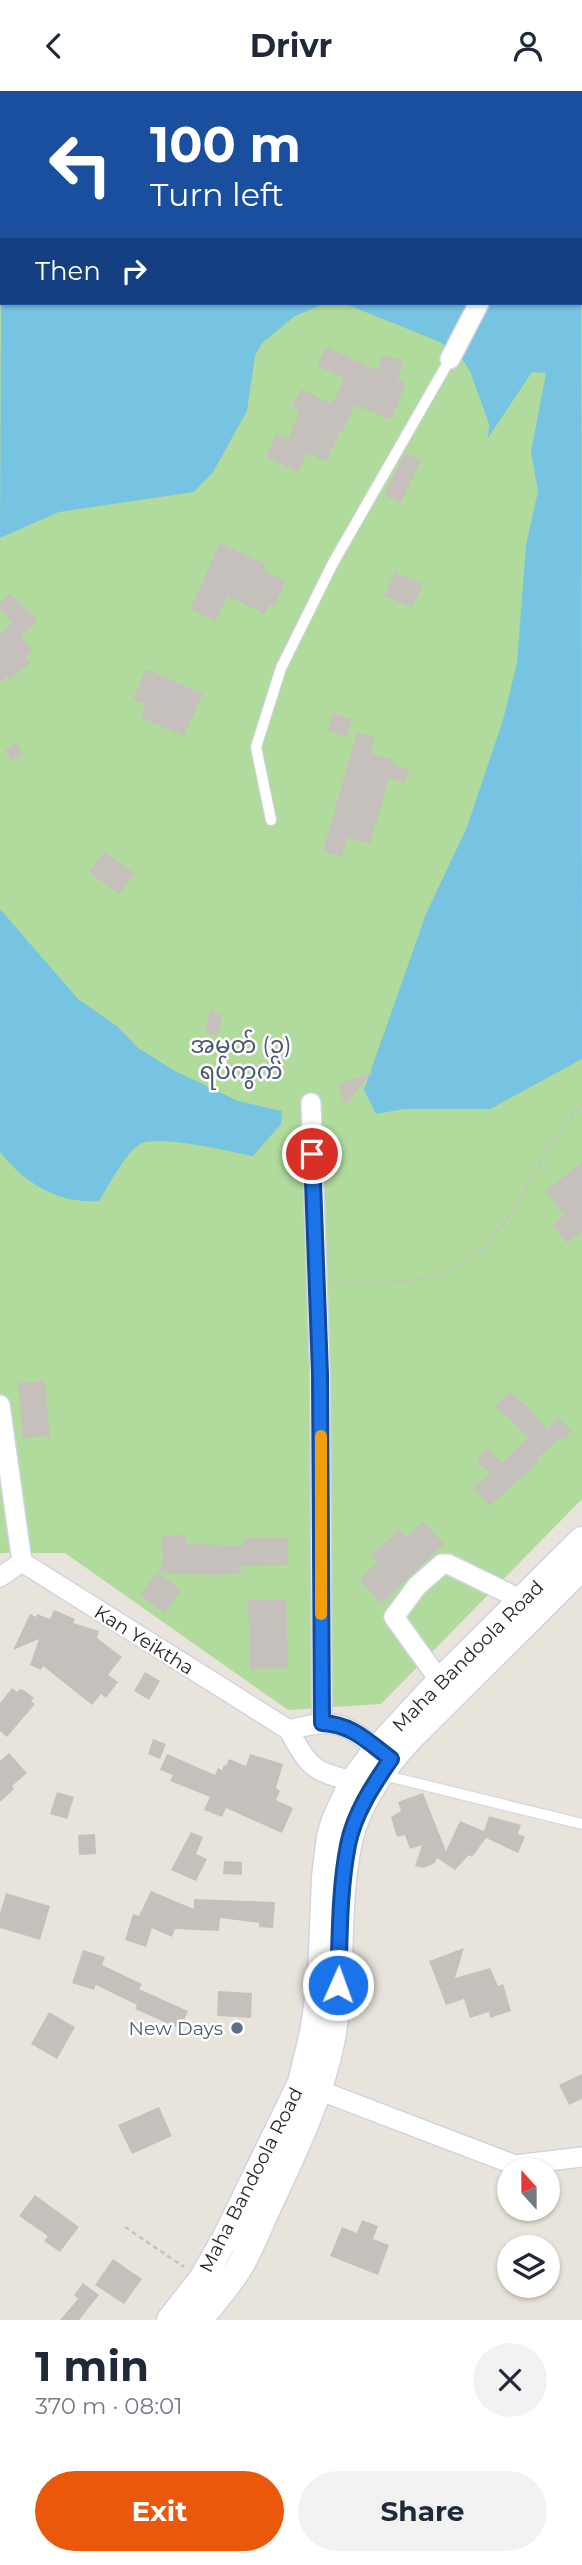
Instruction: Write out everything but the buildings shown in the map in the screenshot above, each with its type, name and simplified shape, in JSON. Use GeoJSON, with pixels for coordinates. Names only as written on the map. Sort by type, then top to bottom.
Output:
{"type":"FeatureCollection","features":[{"type":"Feature","properties":{"kind":"main road","name":"Maha Bandoola Road"},"geometry":{"type":"LineString","coordinates":[[199,2320],[236,2273],[295,2149],[310,2087],[313,2033],[321,1978],[325,1877],[335,1820],[440,1681],[582,1540]]}},
{"type":"Feature","properties":{"kind":"main road","name":"Maha Bandoola Road"},"geometry":{"type":"LineString","coordinates":[[373,1769],[582,1566]]}},
{"type":"Feature","properties":{"kind":"main road","name":"Maha Bandoola Road"},"geometry":{"type":"LineString","coordinates":[[170,2320],[202,2279],[310,2087]]}},
{"type":"Feature","properties":{"kind":"street"},"geometry":{"type":"LineString","coordinates":[[450,359],[478,305]]}},
{"type":"Feature","properties":{"kind":"street"},"geometry":{"type":"LineString","coordinates":[[311,1103],[320,1388],[322,1723]]}},
{"type":"Feature","properties":{"kind":"street"},"geometry":{"type":"LineString","coordinates":[[0,1405],[22,1562],[0,1577]]}},
{"type":"Feature","properties":{"kind":"street","name":"Kan Yeiktha"},"geometry":{"type":"LineString","coordinates":[[22,1562],[289,1730]]}},
{"type":"Feature","properties":{"kind":"street"},"geometry":{"type":"LineString","coordinates":[[440,1681],[394,1617],[417,1586],[442,1564],[448,1564],[523,1600]]}},
{"type":"Feature","properties":{"kind":"street"},"geometry":{"type":"LineString","coordinates":[[322,1723],[338,1724],[355,1730],[373,1769],[328,1775],[314,1768],[301,1755],[289,1730],[322,1723]]}},
{"type":"Feature","properties":{"kind":"street"},"geometry":{"type":"LineString","coordinates":[[310,2087],[515,2165],[582,2157]]}},
{"type":"Feature","properties":{"kind":"lane"},"geometry":{"type":"LineString","coordinates":[[271,820],[256,747],[281,668],[333,563],[450,359]]}},
{"type":"Feature","properties":{"kind":"lane"},"geometry":{"type":"LineString","coordinates":[[373,1769],[582,1824]]}},
{"type":"Feature","properties":{"kind":"path"},"geometry":{"type":"LineString","coordinates":[[317,1282],[396,1283],[446,1273],[480,1250],[511,1213],[559,1133],[582,1104]]}},
{"type":"Feature","properties":{"kind":"path"},"geometry":{"type":"LineString","coordinates":[[125,2228],[202,2279]]}},
{"type":"Feature","properties":{"kind":"green space"},"geometry":{"type":"Polygon","coordinates":[[[0,305],[582,305],[582,1499],[381,1704],[288,1710],[65,1553],[0,1553],[0,305]]]}},
{"type":"Feature","properties":{"kind":"water"},"geometry":{"type":"Polygon","coordinates":[[[1,305],[321,305],[295,316],[262,343],[255,356],[247,411],[213,472],[194,492],[59,512],[0,538],[1,305]]]}},
{"type":"Feature","properties":{"kind":"water"},"geometry":{"type":"Polygon","coordinates":[[[348,305],[581,305],[582,1059],[490,1109],[404,1109],[376,1114],[364,1090],[426,914],[467,827],[503,720],[517,663],[526,545],[538,491],[531,452],[546,373],[532,372],[488,438],[489,424],[470,371],[462,359],[440,342],[348,305]]]}},
{"type":"Feature","properties":{"kind":"water"},"geometry":{"type":"Polygon","coordinates":[[[0,909],[78,999],[118,1027],[138,1048],[175,1071],[238,1101],[282,1111],[281,1124],[253,1156],[179,1142],[150,1141],[140,1144],[123,1162],[99,1201],[70,1199],[31,1182],[0,1152],[0,909]]]}},
{"type":"Feature","properties":{"kind":"slow traffic"},"geometry":{"type":"LineString","coordinates":[[321,1436],[321,1614]]}},
{"type":"Feature","properties":{"kind":"place","name":"New Days"},"geometry":{"type":"Point","coordinates":[237,2028]}},
{"type":"Feature","properties":{"kind":"district","name":"အမှတ် (၃) ရပ်ကွက်"},"geometry":{"type":"Point","coordinates":[241,1058]}},
{"type":"Feature","properties":{"kind":"route"},"geometry":{"type":"LineString","coordinates":[[312,1154],[320,1374],[322,1723],[338,1724],[355,1730],[391,1759],[372,1787],[348,1845],[343,1884],[338,1985]]}}]}
